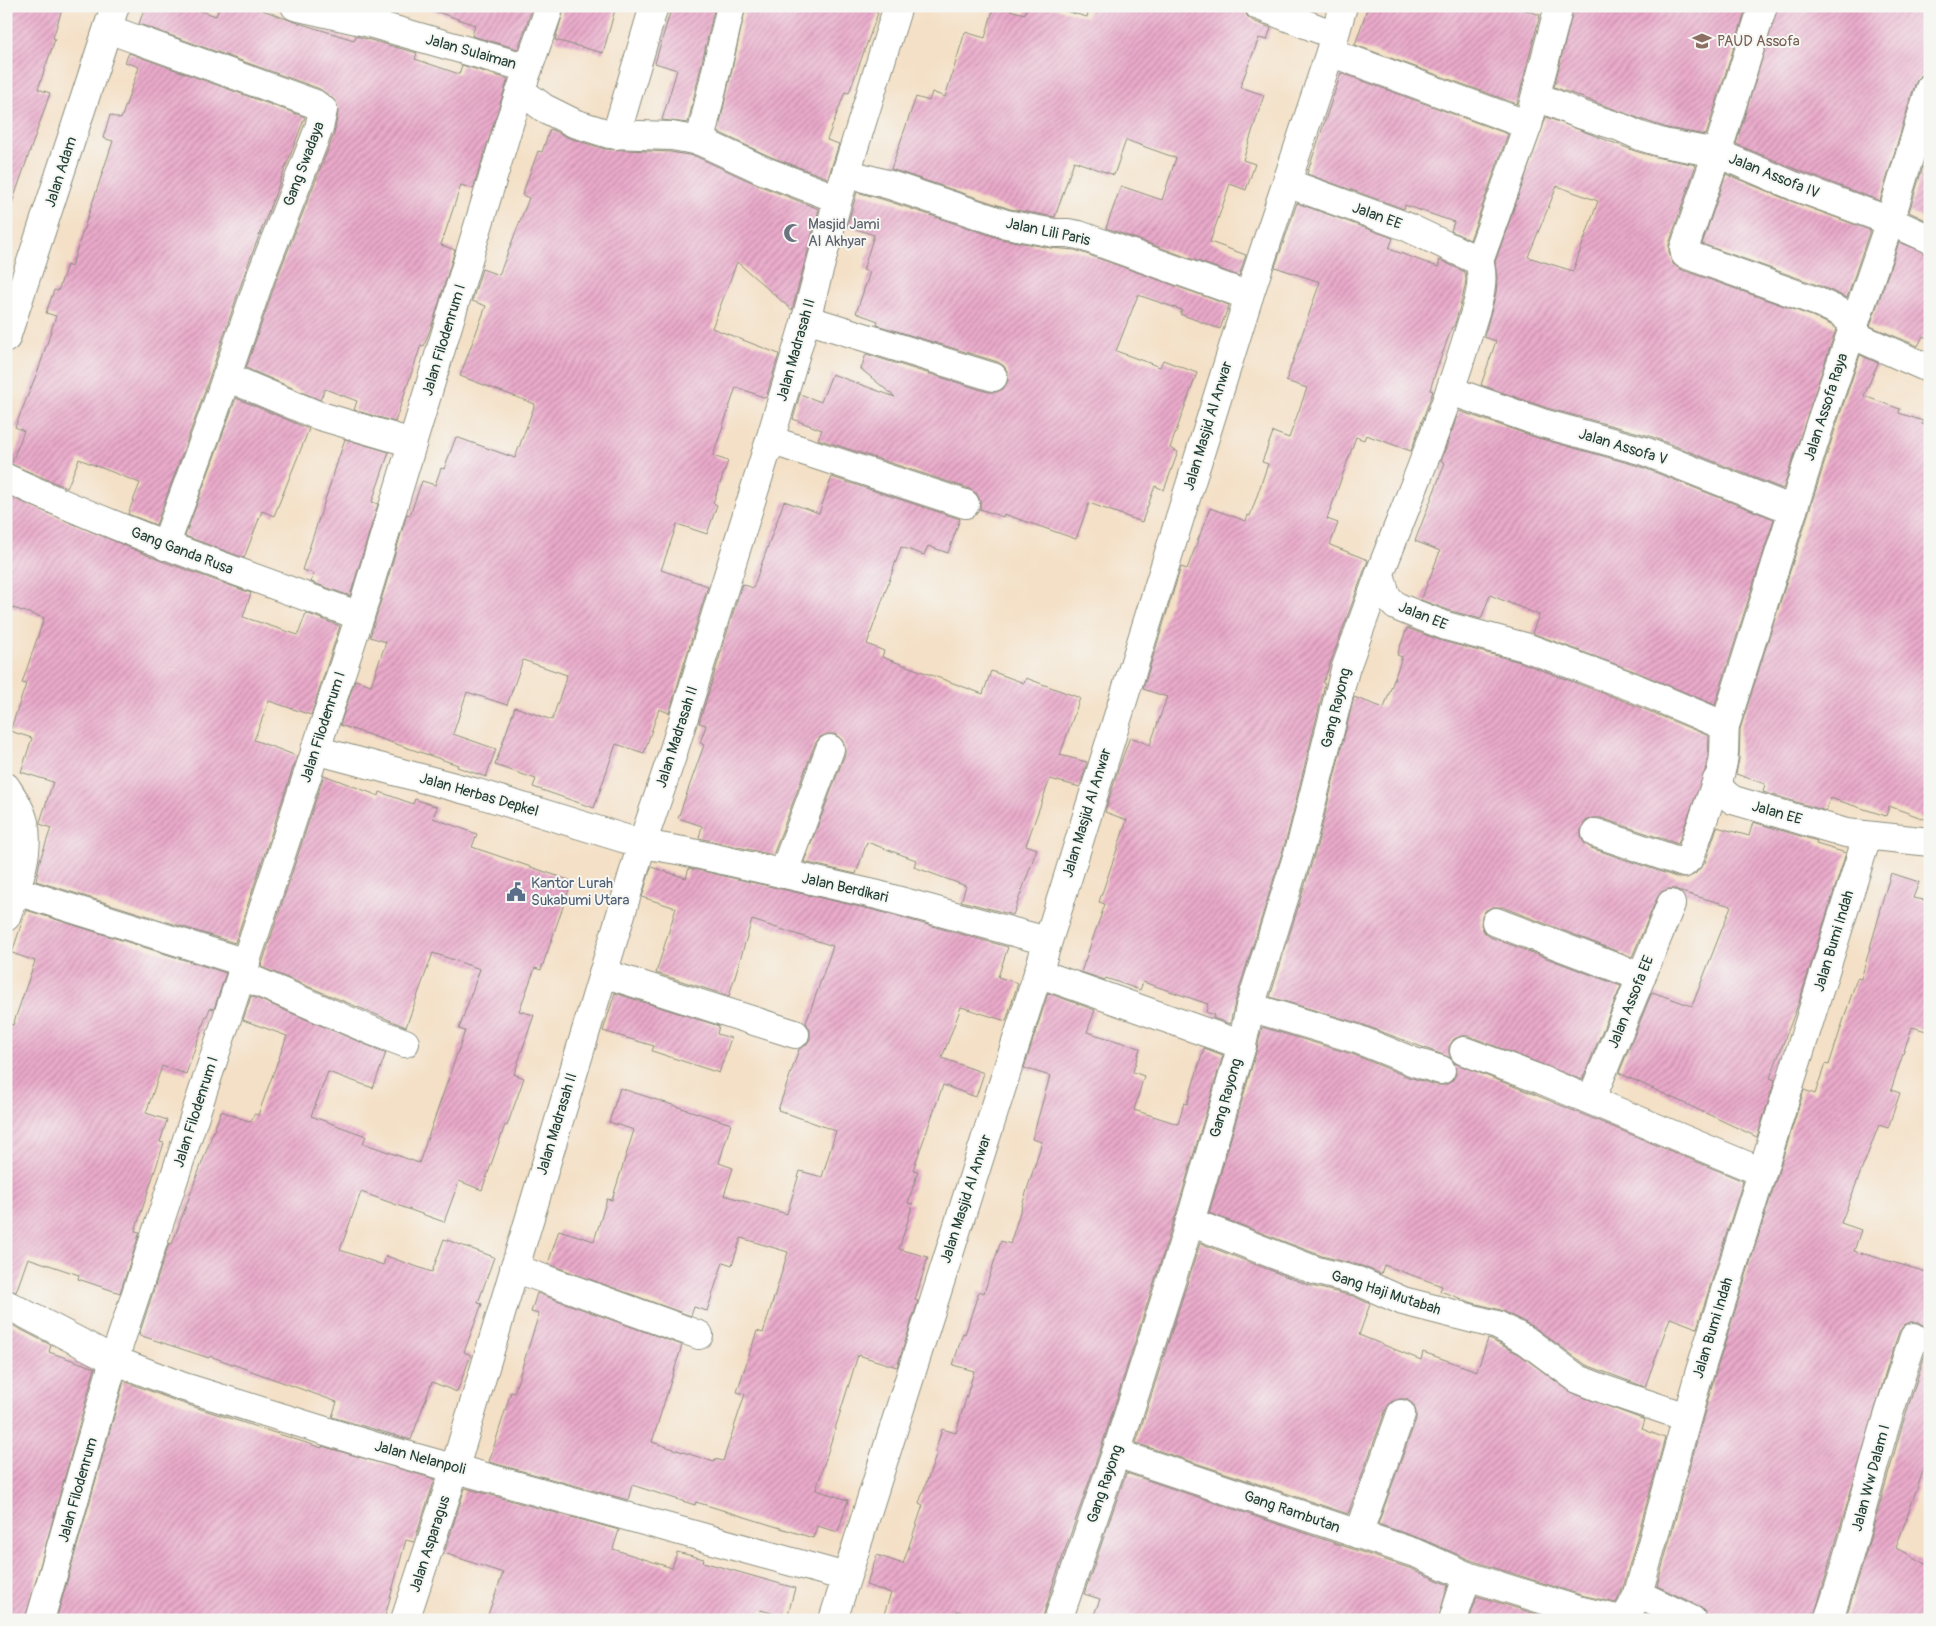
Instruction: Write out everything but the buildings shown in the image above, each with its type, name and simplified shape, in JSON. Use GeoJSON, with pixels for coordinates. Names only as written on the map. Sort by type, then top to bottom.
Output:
{"type":"FeatureCollection","features":[{"type":"Feature","properties":{"kind":"street","name":"Jalan Sulaiman"},"geometry":{"type":"LineString","coordinates":[[295,6],[366,22],[525,80],[544,108],[574,123],[616,135],[672,136],[700,141],[765,171],[838,199]]}},
{"type":"Feature","properties":{"kind":"street","name":"Jalan Filodenrum I"},"geometry":{"type":"LineString","coordinates":[[114,1360],[360,616],[510,121],[550,6]]}},
{"type":"Feature","properties":{"kind":"street"},"geometry":{"type":"LineString","coordinates":[[616,135],[654,6]]}},
{"type":"Feature","properties":{"kind":"street"},"geometry":{"type":"LineString","coordinates":[[700,141],[731,6]]}},
{"type":"Feature","properties":{"kind":"street","name":"Jalan Madrasah II"},"geometry":{"type":"LineString","coordinates":[[454,1468],[602,973],[642,844],[674,750],[770,440],[806,319],[838,199],[898,6]]}},
{"type":"Feature","properties":{"kind":"street"},"geometry":{"type":"LineString","coordinates":[[1259,6],[1332,43],[1528,125]]}},
{"type":"Feature","properties":{"kind":"street","name":"Jalan Masjid Al Anwar"},"geometry":{"type":"LineString","coordinates":[[833,1620],[1038,973],[1249,296],[1343,6]]}},
{"type":"Feature","properties":{"kind":"street"},"geometry":{"type":"LineString","coordinates":[[1380,573],[1451,391],[1480,291],[1483,273],[1480,261],[1528,125],[1559,6]]}},
{"type":"Feature","properties":{"kind":"street","name":"Jalan Assofa IV"},"geometry":{"type":"LineString","coordinates":[[1763,6],[1717,153],[1794,186],[1890,221],[1930,238]]}},
{"type":"Feature","properties":{"kind":"street","name":"Jalan Adam"},"geometry":{"type":"LineString","coordinates":[[6,338],[112,18]]}},
{"type":"Feature","properties":{"kind":"street","name":"Gang Swadaya"},"geometry":{"type":"LineString","coordinates":[[112,18],[314,104],[323,110],[320,128],[262,273],[227,377],[165,546]]}},
{"type":"Feature","properties":{"kind":"street","name":"Jalan Assofa Raya"},"geometry":{"type":"LineString","coordinates":[[1725,726],[1821,421],[1890,221],[1930,88]]}},
{"type":"Feature","properties":{"kind":"street"},"geometry":{"type":"LineString","coordinates":[[1536,96],[1586,117],[1620,127],[1640,136],[1663,143],[1717,153],[1684,249],[1685,254],[1818,302],[1840,312],[1853,330],[1930,369]]}},
{"type":"Feature","properties":{"kind":"street","name":"Jalan Lili Paris"},"geometry":{"type":"LineString","coordinates":[[846,173],[890,185],[1006,224],[1054,234],[1068,233],[1079,235],[1249,296]]}},
{"type":"Feature","properties":{"kind":"street","name":"Jalan EE"},"geometry":{"type":"LineString","coordinates":[[1287,183],[1405,226],[1480,261]]}},
{"type":"Feature","properties":{"kind":"street"},"geometry":{"type":"LineString","coordinates":[[806,319],[993,377]]}},
{"type":"Feature","properties":{"kind":"street"},"geometry":{"type":"LineString","coordinates":[[227,377],[317,416],[412,443]]}},
{"type":"Feature","properties":{"kind":"street","name":"Jalan Assofa V"},"geometry":{"type":"LineString","coordinates":[[1451,391],[1542,423],[1644,451],[1793,510]]}},
{"type":"Feature","properties":{"kind":"street"},"geometry":{"type":"LineString","coordinates":[[770,440],[966,504]]}},
{"type":"Feature","properties":{"kind":"street","name":"Gang Ganda Rusa"},"geometry":{"type":"LineString","coordinates":[[6,478],[60,503],[165,546],[360,616]]}},
{"type":"Feature","properties":{"kind":"street","name":"Jalan EE"},"geometry":{"type":"LineString","coordinates":[[1380,573],[1386,596],[1396,606],[1404,610],[1446,626],[1525,647],[1633,687],[1725,726]]}},
{"type":"Feature","properties":{"kind":"street","name":"Gang Rayong"},"geometry":{"type":"LineString","coordinates":[[1058,1620],[1116,1453],[1190,1222],[1242,1045],[1250,1007],[1302,841],[1345,670],[1380,573]]}},
{"type":"Feature","properties":{"kind":"street"},"geometry":{"type":"LineString","coordinates":[[1596,833],[1684,863],[1690,857],[1723,762],[1725,726]]}},
{"type":"Feature","properties":{"kind":"street"},"geometry":{"type":"LineString","coordinates":[[784,874],[830,749]]}},
{"type":"Feature","properties":{"kind":"street","name":"Jalan Herbas Depkel"},"geometry":{"type":"LineString","coordinates":[[315,750],[477,793],[642,844]]}},
{"type":"Feature","properties":{"kind":"street","name":"Jalan EE"},"geometry":{"type":"LineString","coordinates":[[1717,780],[1722,792],[1733,800],[1846,834],[1930,842]]}},
{"type":"Feature","properties":{"kind":"street"},"geometry":{"type":"LineString","coordinates":[[6,787],[18,807],[24,823],[23,858],[16,891],[6,917]]}},
{"type":"Feature","properties":{"kind":"street","name":"Jalan Bumi Indah"},"geometry":{"type":"LineString","coordinates":[[1467,1576],[1577,1610],[1616,1619],[1624,1618],[1627,1615],[1638,1594],[1686,1416],[1867,837]]}},
{"type":"Feature","properties":{"kind":"street","name":"Jalan Berdikari"},"geometry":{"type":"LineString","coordinates":[[642,844],[684,851],[878,895],[1047,941]]}},
{"type":"Feature","properties":{"kind":"street"},"geometry":{"type":"LineString","coordinates":[[16,891],[243,969],[375,1032],[405,1043]]}},
{"type":"Feature","properties":{"kind":"street","name":"Jalan Assofa EE"},"geometry":{"type":"LineString","coordinates":[[1591,1100],[1671,904]]}},
{"type":"Feature","properties":{"kind":"street"},"geometry":{"type":"LineString","coordinates":[[1496,922],[1641,977]]}},
{"type":"Feature","properties":{"kind":"street"},"geometry":{"type":"LineString","coordinates":[[602,973],[795,1034]]}},
{"type":"Feature","properties":{"kind":"street"},"geometry":{"type":"LineString","coordinates":[[1038,973],[1242,1045]]}},
{"type":"Feature","properties":{"kind":"street"},"geometry":{"type":"LineString","coordinates":[[1250,1007],[1357,1038],[1414,1062],[1441,1070]]}},
{"type":"Feature","properties":{"kind":"street"},"geometry":{"type":"LineString","coordinates":[[1464,1051],[1542,1080],[1762,1172]]}},
{"type":"Feature","properties":{"kind":"street","name":"Gang Haji Mutabah"},"geometry":{"type":"LineString","coordinates":[[1190,1222],[1317,1271],[1358,1281],[1403,1301],[1496,1325],[1527,1341],[1578,1379],[1686,1416]]}},
{"type":"Feature","properties":{"kind":"street"},"geometry":{"type":"LineString","coordinates":[[514,1268],[699,1336]]}},
{"type":"Feature","properties":{"kind":"street","name":"Jalan Nelanpoli"},"geometry":{"type":"LineString","coordinates":[[6,1304],[114,1360],[181,1386],[378,1447],[846,1577]]}},
{"type":"Feature","properties":{"kind":"street","name":"Jalan Ww Dalam I"},"geometry":{"type":"LineString","coordinates":[[1828,1620],[1852,1547],[1888,1417],[1914,1337]]}},
{"type":"Feature","properties":{"kind":"street","name":"Jalan Filodenrum"},"geometry":{"type":"LineString","coordinates":[[40,1620],[114,1360]]}},
{"type":"Feature","properties":{"kind":"street"},"geometry":{"type":"LineString","coordinates":[[1358,1534],[1401,1414]]}},
{"type":"Feature","properties":{"kind":"street","name":"Gang Rambutan"},"geometry":{"type":"LineString","coordinates":[[1116,1453],[1418,1554],[1467,1576]]}},
{"type":"Feature","properties":{"kind":"street","name":"Jalan Asparagus"},"geometry":{"type":"LineString","coordinates":[[405,1620],[454,1468]]}},
{"type":"Feature","properties":{"kind":"street"},"geometry":{"type":"LineString","coordinates":[[1453,1620],[1467,1576]]}},
{"type":"Feature","properties":{"kind":"street"},"geometry":{"type":"LineString","coordinates":[[1638,1594],[1692,1620]]}},
{"type":"Feature","properties":{"kind":"place","name":"PAUD Assofa"},"geometry":{"type":"Point","coordinates":[1702,41]}},
{"type":"Feature","properties":{"kind":"place","name":"Masjid Jami Al Akhyar"},"geometry":{"type":"Point","coordinates":[793,233]}},
{"type":"Feature","properties":{"kind":"place","name":"Kantor Lurah Sukabumi Utara"},"geometry":{"type":"Point","coordinates":[516,892]}}]}
